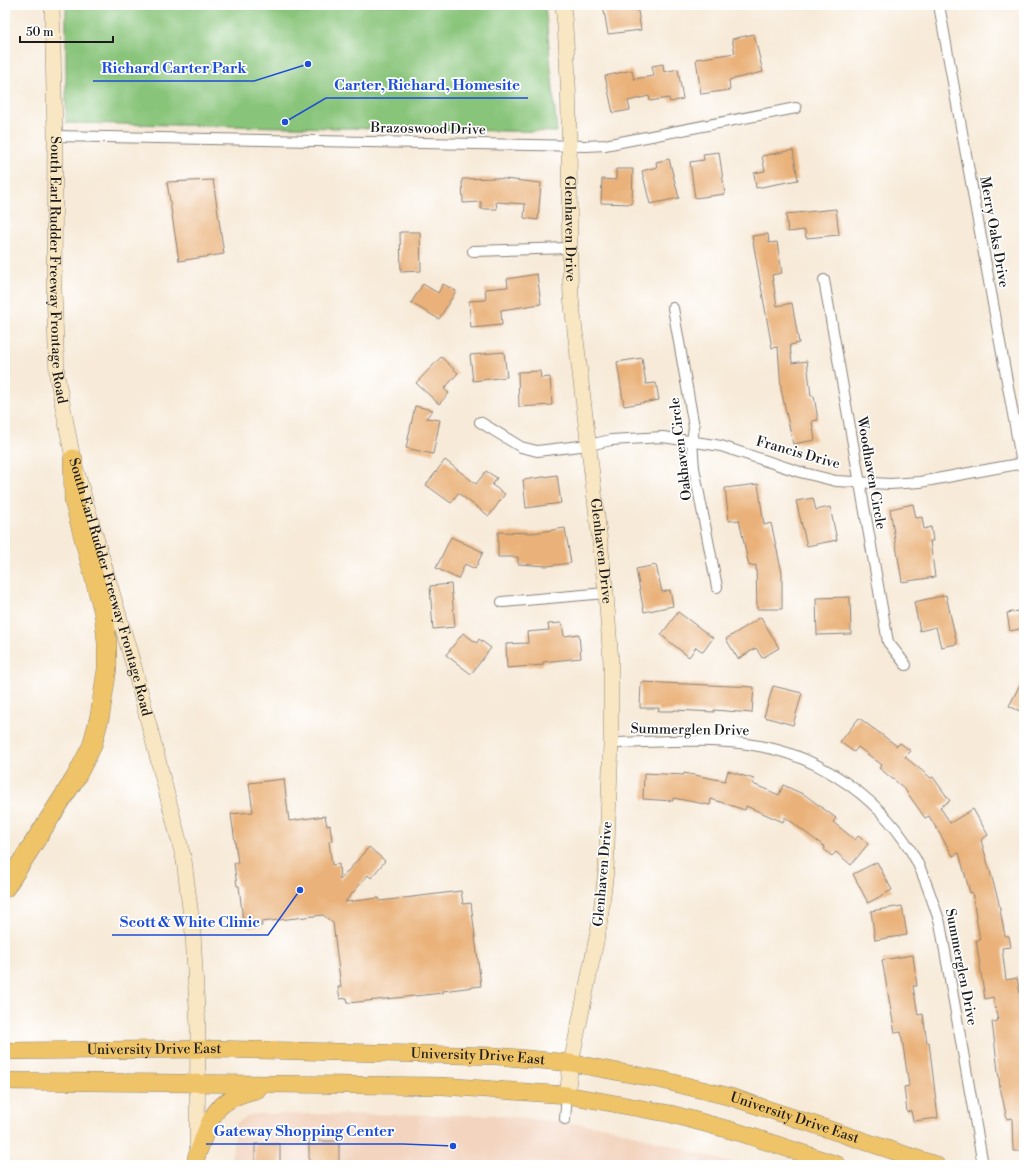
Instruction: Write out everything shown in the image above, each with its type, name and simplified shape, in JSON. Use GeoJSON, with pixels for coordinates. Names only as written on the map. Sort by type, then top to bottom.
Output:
{"type":"FeatureCollection","features":[{"type":"Feature","properties":{"kind":"highway"},"geometry":{"type":"LineString","coordinates":[[5,888],[76,777],[92,746],[100,715],[106,668],[104,614],[74,501],[74,460]]}},
{"type":"Feature","properties":{"kind":"main road","name":"South Earl Rudder Freeway Frontage Road"},"geometry":{"type":"LineString","coordinates":[[52,5],[55,136],[54,290],[57,376],[74,460],[134,667],[184,860],[193,933],[198,1050],[196,1161]]}},
{"type":"Feature","properties":{"kind":"main road","name":"Glenhaven Drive"},"geometry":{"type":"LineString","coordinates":[[563,5],[566,36],[570,146],[569,248],[571,297],[606,592],[611,663],[611,743],[606,871],[599,926],[571,1063],[567,1095]]}},
{"type":"Feature","properties":{"kind":"main road","name":"University Drive East"},"geometry":{"type":"LineString","coordinates":[[7,1051],[198,1050],[496,1056],[571,1063],[662,1080],[731,1097],[936,1165]]}},
{"type":"Feature","properties":{"kind":"main road"},"geometry":{"type":"LineString","coordinates":[[7,1082],[443,1086],[567,1095],[678,1116],[741,1134],[838,1165]]}},
{"type":"Feature","properties":{"kind":"main road"},"geometry":{"type":"LineString","coordinates":[[196,1161],[213,1117],[224,1102],[237,1095],[284,1084]]}},
{"type":"Feature","properties":{"kind":"street","name":"Merry Oaks Drive"},"geometry":{"type":"LineString","coordinates":[[939,5],[1023,463]]}},
{"type":"Feature","properties":{"kind":"street","name":"Brazoswood Drive"},"geometry":{"type":"LineString","coordinates":[[55,136],[570,146],[605,145],[796,108]]}},
{"type":"Feature","properties":{"kind":"street"},"geometry":{"type":"LineString","coordinates":[[473,251],[569,248]]}},
{"type":"Feature","properties":{"kind":"street","name":"Woodhaven Circle"},"geometry":{"type":"LineString","coordinates":[[824,280],[858,482],[888,642],[906,665]]}},
{"type":"Feature","properties":{"kind":"street","name":"Oakhaven Circle"},"geometry":{"type":"LineString","coordinates":[[673,308],[694,427],[692,441],[694,468],[718,587]]}},
{"type":"Feature","properties":{"kind":"street","name":"Francis Drive"},"geometry":{"type":"LineString","coordinates":[[480,422],[521,447],[537,451],[589,445],[611,440],[630,438],[663,438],[692,441],[742,452],[836,481],[890,484],[920,482],[1023,463]]}},
{"type":"Feature","properties":{"kind":"street"},"geometry":{"type":"LineString","coordinates":[[502,602],[606,592]]}},
{"type":"Feature","properties":{"kind":"street","name":"Summerglen Drive"},"geometry":{"type":"LineString","coordinates":[[611,743],[723,742],[760,746],[800,757],[828,771],[851,786],[875,808],[896,831],[916,860],[929,889],[940,923],[983,1165]]}},
{"type":"Feature","properties":{"kind":"street"},"geometry":{"type":"LineString","coordinates":[[565,1119],[567,1095]]}},
{"type":"Feature","properties":{"kind":"shaded area"},"geometry":{"type":"Polygon","coordinates":[[[252,1114],[493,1115],[608,1127],[739,1165],[231,1165],[235,1124],[252,1114]]]}},
{"type":"Feature","properties":{"kind":"green space"},"geometry":{"type":"Polygon","coordinates":[[[66,5],[545,5],[557,132],[66,123],[66,5]]]}},
{"type":"Feature","properties":{"kind":"building"},"geometry":{"type":"Polygon","coordinates":[[[603,5],[637,5],[641,30],[608,34],[603,5]]]}},
{"type":"Feature","properties":{"kind":"building"},"geometry":{"type":"Polygon","coordinates":[[[754,34],[763,72],[729,80],[730,90],[701,94],[696,59],[735,53],[732,39],[754,34]]]}},
{"type":"Feature","properties":{"kind":"building"},"geometry":{"type":"Polygon","coordinates":[[[663,64],[664,72],[678,69],[683,99],[670,102],[669,98],[650,101],[649,96],[628,101],[630,110],[613,113],[605,76],[632,70],[634,79],[654,76],[652,66],[663,64]]]}},
{"type":"Feature","properties":{"kind":"building"},"geometry":{"type":"Polygon","coordinates":[[[793,150],[798,180],[756,188],[754,173],[765,171],[762,156],[793,150]]]}},
{"type":"Feature","properties":{"kind":"building"},"geometry":{"type":"Polygon","coordinates":[[[719,152],[725,194],[695,198],[690,162],[704,160],[703,154],[719,152]]]}},
{"type":"Feature","properties":{"kind":"building"},"geometry":{"type":"Polygon","coordinates":[[[669,159],[679,198],[650,204],[642,171],[657,167],[656,162],[669,159]]]}},
{"type":"Feature","properties":{"kind":"building"},"geometry":{"type":"Polygon","coordinates":[[[616,169],[633,169],[632,204],[601,203],[602,179],[616,180],[616,169]]]}},
{"type":"Feature","properties":{"kind":"building"},"geometry":{"type":"Polygon","coordinates":[[[495,178],[541,183],[538,220],[524,218],[525,204],[496,202],[497,209],[481,209],[481,202],[463,203],[462,179],[495,178]]]}},
{"type":"Feature","properties":{"kind":"building"},"geometry":{"type":"Polygon","coordinates":[[[213,180],[224,254],[179,261],[167,182],[213,180]]]}},
{"type":"Feature","properties":{"kind":"building"},"geometry":{"type":"Polygon","coordinates":[[[836,209],[839,235],[806,238],[805,230],[788,232],[786,214],[836,209]]]}},
{"type":"Feature","properties":{"kind":"building"},"geometry":{"type":"Polygon","coordinates":[[[400,232],[420,232],[421,271],[401,272],[400,232]]]}},
{"type":"Feature","properties":{"kind":"building"},"geometry":{"type":"Polygon","coordinates":[[[768,234],[769,243],[777,242],[782,273],[772,275],[777,306],[792,303],[799,343],[790,345],[792,363],[807,361],[811,396],[814,396],[818,420],[812,421],[815,440],[793,444],[781,389],[778,347],[772,348],[752,236],[768,234]]]}},
{"type":"Feature","properties":{"kind":"building"},"geometry":{"type":"Polygon","coordinates":[[[537,274],[541,304],[501,310],[502,325],[471,328],[469,301],[486,300],[485,289],[508,287],[507,279],[537,274]]]}},
{"type":"Feature","properties":{"kind":"building"},"geometry":{"type":"Polygon","coordinates":[[[423,284],[438,293],[443,284],[456,291],[439,319],[411,303],[423,284]]]}},
{"type":"Feature","properties":{"kind":"building"},"geometry":{"type":"Polygon","coordinates":[[[504,352],[507,377],[473,381],[470,355],[504,352]]]}},
{"type":"Feature","properties":{"kind":"building"},"geometry":{"type":"Polygon","coordinates":[[[441,357],[458,373],[444,389],[449,393],[439,404],[416,383],[441,357]]]}},
{"type":"Feature","properties":{"kind":"building"},"geometry":{"type":"Polygon","coordinates":[[[642,358],[646,384],[656,383],[659,400],[624,406],[617,362],[642,358]]]}},
{"type":"Feature","properties":{"kind":"building"},"geometry":{"type":"Polygon","coordinates":[[[540,371],[541,378],[550,377],[552,405],[519,407],[518,372],[540,371]]]}},
{"type":"Feature","properties":{"kind":"building"},"geometry":{"type":"Polygon","coordinates":[[[415,406],[433,410],[426,418],[440,420],[433,454],[406,448],[415,406]]]}},
{"type":"Feature","properties":{"kind":"building"},"geometry":{"type":"Polygon","coordinates":[[[445,460],[476,484],[486,471],[497,478],[492,485],[505,494],[489,516],[458,493],[451,503],[426,485],[445,460]]]}},
{"type":"Feature","properties":{"kind":"building"},"geometry":{"type":"Polygon","coordinates":[[[557,475],[561,503],[526,508],[523,480],[557,475]]]}},
{"type":"Feature","properties":{"kind":"building"},"geometry":{"type":"Polygon","coordinates":[[[758,484],[764,525],[771,523],[782,573],[782,609],[757,609],[756,565],[749,566],[739,520],[729,521],[725,488],[758,484]]]}},
{"type":"Feature","properties":{"kind":"building"},"geometry":{"type":"Polygon","coordinates":[[[813,498],[816,510],[830,507],[837,540],[807,546],[796,501],[813,498]]]}},
{"type":"Feature","properties":{"kind":"building"},"geometry":{"type":"Polygon","coordinates":[[[913,504],[916,518],[922,517],[924,529],[931,527],[933,541],[930,541],[935,577],[902,582],[890,509],[913,504]]]}},
{"type":"Feature","properties":{"kind":"building"},"geometry":{"type":"Polygon","coordinates":[[[565,528],[571,563],[547,566],[518,564],[518,557],[498,557],[498,532],[533,533],[565,528]]]}},
{"type":"Feature","properties":{"kind":"building"},"geometry":{"type":"Polygon","coordinates":[[[451,537],[483,552],[475,569],[465,564],[458,579],[436,568],[451,537]]]}},
{"type":"Feature","properties":{"kind":"building"},"geometry":{"type":"Polygon","coordinates":[[[656,565],[662,592],[670,590],[673,606],[644,612],[636,569],[656,565]]]}},
{"type":"Feature","properties":{"kind":"building"},"geometry":{"type":"Polygon","coordinates":[[[451,584],[455,627],[433,629],[430,586],[451,584]]]}},
{"type":"Feature","properties":{"kind":"building"},"geometry":{"type":"Polygon","coordinates":[[[946,595],[957,644],[941,647],[936,627],[920,631],[914,602],[946,595]]]}},
{"type":"Feature","properties":{"kind":"building"},"geometry":{"type":"Polygon","coordinates":[[[850,597],[851,634],[817,635],[816,598],[850,597]]]}},
{"type":"Feature","properties":{"kind":"building"},"geometry":{"type":"Polygon","coordinates":[[[1024,610],[1024,628],[1010,631],[1007,613],[1024,610]]]}},
{"type":"Feature","properties":{"kind":"building"},"geometry":{"type":"Polygon","coordinates":[[[678,612],[713,638],[703,652],[696,647],[689,657],[661,635],[678,612]]]}},
{"type":"Feature","properties":{"kind":"building"},"geometry":{"type":"Polygon","coordinates":[[[761,617],[779,648],[762,658],[756,648],[738,659],[726,639],[761,617]]]}},
{"type":"Feature","properties":{"kind":"building"},"geometry":{"type":"Polygon","coordinates":[[[562,623],[564,636],[579,634],[581,658],[543,662],[543,665],[507,668],[506,644],[528,643],[527,632],[549,630],[548,624],[562,623]]]}},
{"type":"Feature","properties":{"kind":"building"},"geometry":{"type":"Polygon","coordinates":[[[463,633],[477,643],[479,639],[491,648],[471,674],[446,655],[463,633]]]}},
{"type":"Feature","properties":{"kind":"building"},"geometry":{"type":"Polygon","coordinates":[[[1024,677],[1024,713],[1009,706],[1024,677]]]}},
{"type":"Feature","properties":{"kind":"building"},"geometry":{"type":"Polygon","coordinates":[[[641,682],[754,687],[752,713],[714,710],[714,712],[674,710],[658,711],[659,708],[640,708],[641,682]]]}},
{"type":"Feature","properties":{"kind":"building"},"geometry":{"type":"Polygon","coordinates":[[[773,686],[802,693],[793,725],[764,717],[773,686]]]}},
{"type":"Feature","properties":{"kind":"building"},"geometry":{"type":"Polygon","coordinates":[[[859,718],[897,746],[900,743],[911,751],[905,757],[931,778],[933,777],[950,801],[940,807],[950,823],[973,809],[988,835],[981,840],[998,899],[1005,936],[1009,936],[1011,947],[1002,948],[1006,980],[1017,978],[1023,1008],[1020,1008],[1024,1034],[1024,1151],[1013,1151],[1012,1118],[1007,1119],[1000,1087],[992,1022],[998,1021],[993,997],[985,999],[976,940],[980,940],[972,892],[970,893],[959,853],[953,856],[929,816],[925,818],[904,788],[879,768],[882,765],[858,747],[854,752],[840,742],[859,718]]]}},
{"type":"Feature","properties":{"kind":"building"},"geometry":{"type":"Polygon","coordinates":[[[728,771],[754,779],[753,784],[779,795],[783,785],[805,795],[836,818],[833,822],[855,840],[858,836],[868,844],[851,865],[836,852],[832,856],[824,849],[825,847],[785,817],[783,822],[746,806],[745,810],[711,799],[710,805],[673,798],[673,801],[643,799],[644,773],[684,775],[684,773],[725,781],[728,771]]]}},
{"type":"Feature","properties":{"kind":"building"},"geometry":{"type":"Polygon","coordinates":[[[284,779],[289,821],[325,816],[327,826],[330,825],[332,841],[329,842],[332,865],[339,864],[340,880],[369,847],[385,861],[371,878],[368,875],[345,902],[379,898],[380,901],[461,891],[463,904],[471,903],[481,986],[443,991],[443,993],[348,1003],[347,998],[340,999],[338,987],[341,987],[333,923],[323,915],[261,922],[262,926],[248,928],[248,920],[243,921],[239,886],[237,886],[234,863],[238,863],[231,814],[253,812],[249,783],[284,779]]]}},
{"type":"Feature","properties":{"kind":"building"},"geometry":{"type":"Polygon","coordinates":[[[877,862],[892,890],[868,903],[853,874],[877,862]]]}},
{"type":"Feature","properties":{"kind":"building"},"geometry":{"type":"Polygon","coordinates":[[[902,906],[907,935],[875,940],[871,911],[902,906]]]}},
{"type":"Feature","properties":{"kind":"building"},"geometry":{"type":"Polygon","coordinates":[[[913,955],[917,986],[913,986],[918,1015],[923,1014],[927,1043],[929,1042],[938,1118],[913,1121],[911,1111],[907,1112],[904,1087],[909,1086],[901,1032],[895,1033],[882,960],[913,955]]]}},
{"type":"Feature","properties":{"kind":"building"},"geometry":{"type":"Polygon","coordinates":[[[309,1141],[339,1141],[339,1165],[309,1165],[309,1141]]]}},
{"type":"Feature","properties":{"kind":"building"},"geometry":{"type":"Polygon","coordinates":[[[255,1144],[280,1144],[280,1165],[255,1165],[255,1144]]]}},
{"type":"Feature","properties":{"kind":"place","name":"Richard Carter Park"},"geometry":{"type":"Point","coordinates":[308,64]}},
{"type":"Feature","properties":{"kind":"place","name":"Carter, Richard, Homesite"},"geometry":{"type":"Point","coordinates":[285,122]}},
{"type":"Feature","properties":{"kind":"place","name":"Scott & White Clinic"},"geometry":{"type":"Point","coordinates":[300,890]}},
{"type":"Feature","properties":{"kind":"place","name":"Gateway Shopping Center"},"geometry":{"type":"Point","coordinates":[453,1146]}}]}
